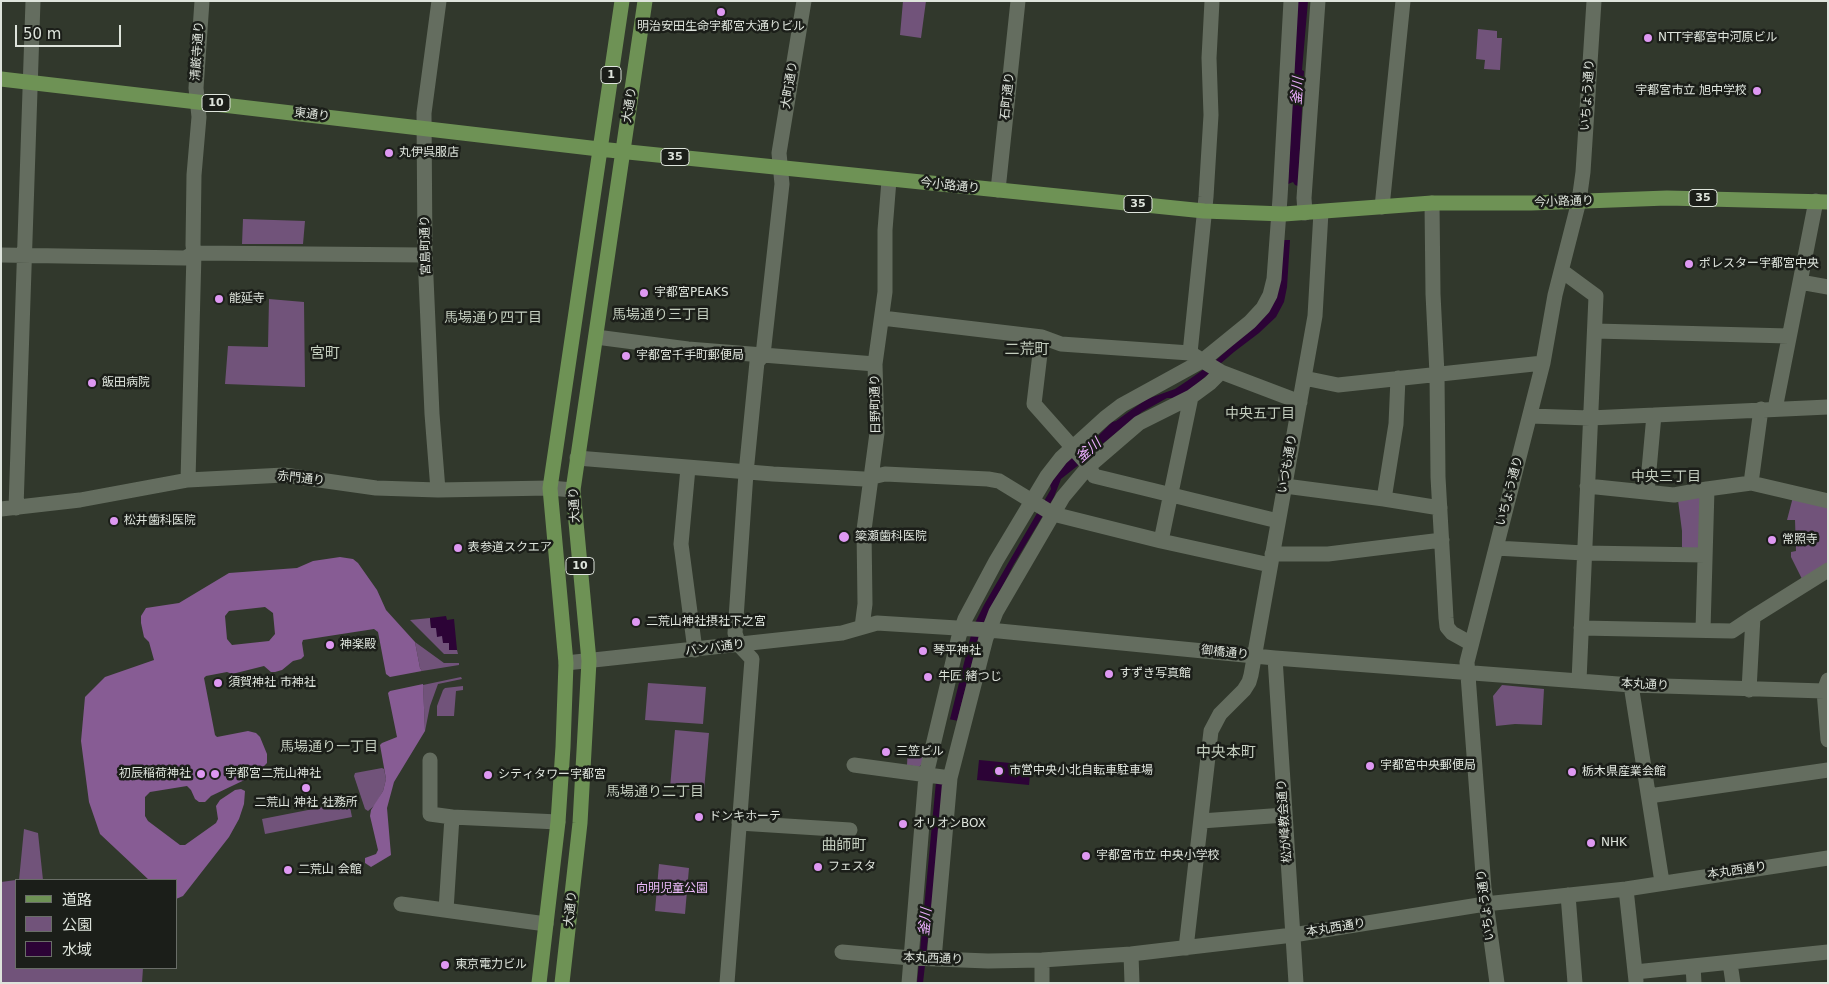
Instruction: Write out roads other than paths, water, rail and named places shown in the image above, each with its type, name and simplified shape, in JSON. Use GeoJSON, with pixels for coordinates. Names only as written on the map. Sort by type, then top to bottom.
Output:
{"type":"FeatureCollection","features":[{"type":"Feature","properties":{"kind":"main road","name":"大通り"},"geometry":{"type":"LineString","coordinates":[[539,983],[558,822],[564,747],[566,663],[550,488],[622,1]]}},
{"type":"Feature","properties":{"kind":"main road","name":"大通り"},"geometry":{"type":"LineString","coordinates":[[562,983],[580,823],[589,661],[572,490],[645,1]]}},
{"type":"Feature","properties":{"kind":"main road","name":"東通り"},"geometry":{"type":"LineString","coordinates":[[1,79],[623,152]]}},
{"type":"Feature","properties":{"kind":"main road","name":"今小路通り"},"geometry":{"type":"LineString","coordinates":[[623,152],[1204,211],[1278,214]]}},
{"type":"Feature","properties":{"kind":"main road","name":"今小路通り"},"geometry":{"type":"LineString","coordinates":[[1303,213],[1432,203],[1530,203],[1666,198],[1822,202]]}},
{"type":"Feature","properties":{"kind":"main road","name":"35"},"geometry":{"type":"LineString","coordinates":[[1278,214],[1303,213]]}},
{"type":"Feature","properties":{"kind":"street"},"geometry":{"type":"LineString","coordinates":[[8,508],[24,255],[33,1]]}},
{"type":"Feature","properties":{"kind":"street","name":"清厳寺通り"},"geometry":{"type":"LineString","coordinates":[[188,480],[194,253],[194,174],[199,117],[196,88],[202,1]]}},
{"type":"Feature","properties":{"kind":"street","name":"宮島町通り"},"geometry":{"type":"LineString","coordinates":[[438,1],[424,112],[425,255],[432,414],[438,490]]}},
{"type":"Feature","properties":{"kind":"street","name":"大町通り"},"geometry":{"type":"LineString","coordinates":[[739,645],[735,633],[746,473],[757,362],[763,355],[782,184],[779,153],[804,1]]}},
{"type":"Feature","properties":{"kind":"street","name":"石町通り"},"geometry":{"type":"LineString","coordinates":[[998,190],[1018,1]]}},
{"type":"Feature","properties":{"kind":"street"},"geometry":{"type":"LineString","coordinates":[[1196,357],[1211,115],[1212,1]]}},
{"type":"Feature","properties":{"kind":"street"},"geometry":{"type":"LineString","coordinates":[[934,959],[939,776],[974,629],[996,612],[1069,488],[1081,457],[1122,405],[1250,322],[1263,308],[1270,295],[1274,279],[1291,1]]}},
{"type":"Feature","properties":{"kind":"street"},"geometry":{"type":"LineString","coordinates":[[1303,213],[1318,1]]}},
{"type":"Feature","properties":{"kind":"street"},"geometry":{"type":"LineString","coordinates":[[1382,207],[1403,1]]}},
{"type":"Feature","properties":{"kind":"street","name":"いちょう通り"},"geometry":{"type":"LineString","coordinates":[[1497,983],[1485,904],[1466,673],[1470,643],[1543,364],[1555,295],[1579,201],[1583,172],[1594,1]]}},
{"type":"Feature","properties":{"kind":"street","name":"日野町通り"},"geometry":{"type":"LineString","coordinates":[[862,627],[865,604],[864,530],[877,432],[875,364],[882,318],[888,180]]}},
{"type":"Feature","properties":{"kind":"street"},"geometry":{"type":"LineString","coordinates":[[1751,483],[1768,409],[1789,336],[1800,282],[1822,202]]}},
{"type":"Feature","properties":{"kind":"street"},"geometry":{"type":"LineString","coordinates":[[1432,203],[1438,477],[1447,627],[1452,633],[1470,643]]}},
{"type":"Feature","properties":{"kind":"street","name":"いづも通り"},"geometry":{"type":"LineString","coordinates":[[1186,948],[1211,731],[1220,714],[1244,690],[1249,682],[1315,316],[1321,212]]}},
{"type":"Feature","properties":{"kind":"street"},"geometry":{"type":"LineString","coordinates":[[1,255],[185,258],[194,253],[425,255]]}},
{"type":"Feature","properties":{"kind":"street"},"geometry":{"type":"LineString","coordinates":[[1562,271],[1596,296],[1579,681]]}},
{"type":"Feature","properties":{"kind":"street"},"geometry":{"type":"LineString","coordinates":[[1800,282],[1828,287]]}},
{"type":"Feature","properties":{"kind":"street"},"geometry":{"type":"LineString","coordinates":[[882,318],[1042,337],[1061,344],[1196,357],[1221,372],[1300,402]]}},
{"type":"Feature","properties":{"kind":"street"},"geometry":{"type":"LineString","coordinates":[[1594,331],[1789,336]]}},
{"type":"Feature","properties":{"kind":"street"},"geometry":{"type":"LineString","coordinates":[[596,337],[688,349],[875,364]]}},
{"type":"Feature","properties":{"kind":"street"},"geometry":{"type":"LineString","coordinates":[[1042,337],[1034,404],[1081,457],[1094,476],[1278,521]]}},
{"type":"Feature","properties":{"kind":"street"},"geometry":{"type":"LineString","coordinates":[[1304,378],[1338,385],[1543,364]]}},
{"type":"Feature","properties":{"kind":"street"},"geometry":{"type":"LineString","coordinates":[[909,983],[911,958],[939,776],[974,629],[996,561],[1053,466],[1081,457],[1139,423],[1190,397],[1210,383],[1221,372]]}},
{"type":"Feature","properties":{"kind":"street"},"geometry":{"type":"LineString","coordinates":[[1384,498],[1396,424],[1398,378]]}},
{"type":"Feature","properties":{"kind":"street"},"geometry":{"type":"LineString","coordinates":[[1161,541],[1190,397]]}},
{"type":"Feature","properties":{"kind":"street"},"geometry":{"type":"LineString","coordinates":[[1530,416],[1590,418],[1828,407]]}},
{"type":"Feature","properties":{"kind":"street"},"geometry":{"type":"LineString","coordinates":[[1646,492],[1654,415]]}},
{"type":"Feature","properties":{"kind":"street"},"geometry":{"type":"LineString","coordinates":[[577,458],[746,473],[860,478],[885,474],[988,479],[999,481],[1053,514],[1161,541],[1271,559],[1442,540]]}},
{"type":"Feature","properties":{"kind":"street"},"geometry":{"type":"LineString","coordinates":[[688,468],[681,544],[695,650]]}},
{"type":"Feature","properties":{"kind":"street","name":"赤門通り"},"geometry":{"type":"LineString","coordinates":[[8,508],[80,500],[188,480],[284,475],[376,488],[438,490],[550,488],[572,490]]}},
{"type":"Feature","properties":{"kind":"street"},"geometry":{"type":"LineString","coordinates":[[1587,486],[1674,495],[1751,483],[1828,501]]}},
{"type":"Feature","properties":{"kind":"street"},"geometry":{"type":"LineString","coordinates":[[1285,486],[1384,498],[1440,508]]}},
{"type":"Feature","properties":{"kind":"street"},"geometry":{"type":"LineString","coordinates":[[1703,630],[1707,489]]}},
{"type":"Feature","properties":{"kind":"street"},"geometry":{"type":"LineString","coordinates":[[1496,548],[1584,553],[1705,555]]}},
{"type":"Feature","properties":{"kind":"street"},"geometry":{"type":"LineString","coordinates":[[1581,628],[1732,631],[1828,570]]}},
{"type":"Feature","properties":{"kind":"street"},"geometry":{"type":"LineString","coordinates":[[1749,690],[1753,617]]}},
{"type":"Feature","properties":{"kind":"street","name":"御橋通り"},"geometry":{"type":"LineString","coordinates":[[862,627],[877,623],[974,629],[1275,658],[1466,673]]}},
{"type":"Feature","properties":{"kind":"street","name":"バンバ通り"},"geometry":{"type":"LineString","coordinates":[[566,663],[842,633],[862,627]]}},
{"type":"Feature","properties":{"kind":"street"},"geometry":{"type":"LineString","coordinates":[[727,983],[752,659],[739,645]]}},
{"type":"Feature","properties":{"kind":"street","name":"松が峰教会通り"},"geometry":{"type":"LineString","coordinates":[[1275,658],[1296,983]]}},
{"type":"Feature","properties":{"kind":"street","name":"本丸通り"},"geometry":{"type":"LineString","coordinates":[[1466,673],[1631,685],[1749,690],[1826,686]]}},
{"type":"Feature","properties":{"kind":"street"},"geometry":{"type":"LineString","coordinates":[[1631,685],[1662,882]]}},
{"type":"Feature","properties":{"kind":"street"},"geometry":{"type":"LineString","coordinates":[[1826,686],[1828,740]]}},
{"type":"Feature","properties":{"kind":"street"},"geometry":{"type":"LineString","coordinates":[[430,760],[430,814],[558,822]]}},
{"type":"Feature","properties":{"kind":"street"},"geometry":{"type":"LineString","coordinates":[[854,765],[939,776]]}},
{"type":"Feature","properties":{"kind":"street"},"geometry":{"type":"LineString","coordinates":[[1649,796],[1828,770]]}},
{"type":"Feature","properties":{"kind":"street"},"geometry":{"type":"LineString","coordinates":[[1201,821],[1285,815]]}},
{"type":"Feature","properties":{"kind":"street"},"geometry":{"type":"LineString","coordinates":[[446,910],[452,816]]}},
{"type":"Feature","properties":{"kind":"street"},"geometry":{"type":"LineString","coordinates":[[739,822],[850,830]]}},
{"type":"Feature","properties":{"kind":"street","name":"本丸西通り"},"geometry":{"type":"LineString","coordinates":[[842,952],[911,958],[988,961],[1042,960],[1131,954],[1292,935],[1485,904],[1626,889],[1828,858]]}},
{"type":"Feature","properties":{"kind":"street"},"geometry":{"type":"LineString","coordinates":[[1626,889],[1635,978],[1693,966],[1828,952]]}},
{"type":"Feature","properties":{"kind":"street"},"geometry":{"type":"LineString","coordinates":[[1568,896],[1575,983]]}},
{"type":"Feature","properties":{"kind":"street"},"geometry":{"type":"LineString","coordinates":[[401,904],[546,924]]}},
{"type":"Feature","properties":{"kind":"street"},"geometry":{"type":"LineString","coordinates":[[1131,954],[1132,983]]}},
{"type":"Feature","properties":{"kind":"street"},"geometry":{"type":"LineString","coordinates":[[1042,960],[1042,983]]}},
{"type":"Feature","properties":{"kind":"street"},"geometry":{"type":"LineString","coordinates":[[1730,963],[1733,983]]}},
{"type":"Feature","properties":{"kind":"street"},"geometry":{"type":"LineString","coordinates":[[1693,966],[1694,983]]}},
{"type":"Feature","properties":{"kind":"water","name":"釜川"},"geometry":{"type":"Polygon","coordinates":[[[1298,1],[1308,1],[1302,70],[1304,71],[1298,186],[1293,182],[1288,184],[1298,1]]]}},
{"type":"Feature","properties":{"kind":"water","name":"釜川"},"geometry":{"type":"Polygon","coordinates":[[[1280,240],[1290,240],[1287,287],[1284,302],[1276,317],[1191,389],[1174,398],[1167,398],[1142,412],[1061,479],[1054,497],[1014,564],[986,618],[980,631],[944,772],[923,983],[917,983],[937,771],[973,627],[1051,489],[1050,484],[1070,458],[1084,450],[1112,422],[1147,399],[1175,389],[1214,362],[1254,326],[1280,240]]]}},
{"type":"Feature","properties":{"kind":"water"},"geometry":{"type":"Polygon","coordinates":[[[446,616],[447,620],[454,619],[457,650],[449,650],[449,643],[443,643],[442,636],[437,637],[436,628],[431,628],[430,618],[446,616]]]}},
{"type":"Feature","properties":{"kind":"water"},"geometry":{"type":"Polygon","coordinates":[[[979,760],[1031,765],[1029,785],[977,780],[979,760]]]}},
{"type":"Feature","properties":{"kind":"place","name":"明治安田生命宇都宮大通りビル"},"geometry":{"type":"Point","coordinates":[721,12]}},
{"type":"Feature","properties":{"kind":"place","name":"NTT宇都宮中河原ビル"},"geometry":{"type":"Point","coordinates":[1648,38]}},
{"type":"Feature","properties":{"kind":"place","name":"宇都宮市立 旭中学校"},"geometry":{"type":"Point","coordinates":[1757,91]}},
{"type":"Feature","properties":{"kind":"place","name":"丸伊呉服店"},"geometry":{"type":"Point","coordinates":[389,153]}},
{"type":"Feature","properties":{"kind":"place","name":"ポレスター宇都宮中央"},"geometry":{"type":"Point","coordinates":[1689,264]}},
{"type":"Feature","properties":{"kind":"place","name":"宇都宮PEAKS"},"geometry":{"type":"Point","coordinates":[644,293]}},
{"type":"Feature","properties":{"kind":"place","name":"能延寺"},"geometry":{"type":"Point","coordinates":[219,299]}},
{"type":"Feature","properties":{"kind":"place","name":"宇都宮千手町郵便局"},"geometry":{"type":"Point","coordinates":[626,356]}},
{"type":"Feature","properties":{"kind":"place","name":"飯田病院"},"geometry":{"type":"Point","coordinates":[92,383]}},
{"type":"Feature","properties":{"kind":"place","name":"松井歯科医院"},"geometry":{"type":"Point","coordinates":[114,521]}},
{"type":"Feature","properties":{"kind":"place","name":"簗瀬歯科医院"},"geometry":{"type":"Point","coordinates":[844,537]}},
{"type":"Feature","properties":{"kind":"place","name":"常照寺"},"geometry":{"type":"Point","coordinates":[1772,540]}},
{"type":"Feature","properties":{"kind":"place","name":"表参道スクエア"},"geometry":{"type":"Point","coordinates":[458,548]}},
{"type":"Feature","properties":{"kind":"place","name":"二荒山神社摂社下之宮"},"geometry":{"type":"Point","coordinates":[636,622]}},
{"type":"Feature","properties":{"kind":"place","name":"神楽殿"},"geometry":{"type":"Point","coordinates":[330,645]}},
{"type":"Feature","properties":{"kind":"place","name":"琴平神社"},"geometry":{"type":"Point","coordinates":[923,651]}},
{"type":"Feature","properties":{"kind":"place","name":"すずき写真館"},"geometry":{"type":"Point","coordinates":[1109,674]}},
{"type":"Feature","properties":{"kind":"place","name":"牛匠 緒つじ"},"geometry":{"type":"Point","coordinates":[928,677]}},
{"type":"Feature","properties":{"kind":"place","name":"須賀神社 市神社"},"geometry":{"type":"Point","coordinates":[218,683]}},
{"type":"Feature","properties":{"kind":"place","name":"三笠ビル"},"geometry":{"type":"Point","coordinates":[886,752]}},
{"type":"Feature","properties":{"kind":"place","name":"宇都宮中央郵便局"},"geometry":{"type":"Point","coordinates":[1370,766]}},
{"type":"Feature","properties":{"kind":"place","name":"市営中央小北自転車駐車場"},"geometry":{"type":"Point","coordinates":[999,771]}},
{"type":"Feature","properties":{"kind":"place","name":"栃木県産業会館"},"geometry":{"type":"Point","coordinates":[1572,772]}},
{"type":"Feature","properties":{"kind":"place","name":"初辰稲荷神社"},"geometry":{"type":"Point","coordinates":[201,774]}},
{"type":"Feature","properties":{"kind":"place","name":"宇都宮二荒山神社"},"geometry":{"type":"Point","coordinates":[215,774]}},
{"type":"Feature","properties":{"kind":"place","name":"シティタワー宇都宮"},"geometry":{"type":"Point","coordinates":[488,775]}},
{"type":"Feature","properties":{"kind":"place","name":"二荒山 神社 社務所"},"geometry":{"type":"Point","coordinates":[306,788]}},
{"type":"Feature","properties":{"kind":"place","name":"ドンキホーテ"},"geometry":{"type":"Point","coordinates":[699,817]}},
{"type":"Feature","properties":{"kind":"place","name":"オリオンBOX"},"geometry":{"type":"Point","coordinates":[903,824]}},
{"type":"Feature","properties":{"kind":"place","name":"NHK"},"geometry":{"type":"Point","coordinates":[1591,843]}},
{"type":"Feature","properties":{"kind":"place","name":"宇都宮市立 中央小学校"},"geometry":{"type":"Point","coordinates":[1086,856]}},
{"type":"Feature","properties":{"kind":"place","name":"フェスタ"},"geometry":{"type":"Point","coordinates":[818,867]}},
{"type":"Feature","properties":{"kind":"place","name":"二荒山 会館"},"geometry":{"type":"Point","coordinates":[288,870]}},
{"type":"Feature","properties":{"kind":"place","name":"東京電力ビル"},"geometry":{"type":"Point","coordinates":[445,965]}},
{"type":"Feature","properties":{"kind":"district","name":"馬場通り三丁目"},"geometry":{"type":"Point","coordinates":[661,315]}},
{"type":"Feature","properties":{"kind":"district","name":"馬場通り四丁目"},"geometry":{"type":"Point","coordinates":[493,318]}},
{"type":"Feature","properties":{"kind":"district","name":"二荒町"},"geometry":{"type":"Point","coordinates":[1027,350]}},
{"type":"Feature","properties":{"kind":"district","name":"宮町"},"geometry":{"type":"Point","coordinates":[325,354]}},
{"type":"Feature","properties":{"kind":"district","name":"中央五丁目"},"geometry":{"type":"Point","coordinates":[1260,414]}},
{"type":"Feature","properties":{"kind":"district","name":"中央三丁目"},"geometry":{"type":"Point","coordinates":[1666,477]}},
{"type":"Feature","properties":{"kind":"district","name":"馬場通り一丁目"},"geometry":{"type":"Point","coordinates":[329,747]}},
{"type":"Feature","properties":{"kind":"district","name":"中央本町"},"geometry":{"type":"Point","coordinates":[1226,753]}},
{"type":"Feature","properties":{"kind":"district","name":"馬場通り二丁目"},"geometry":{"type":"Point","coordinates":[655,792]}},
{"type":"Feature","properties":{"kind":"district","name":"曲師町"},"geometry":{"type":"Point","coordinates":[844,846]}},
{"type":"Feature","properties":{"kind":"park label","name":"向明児童公園"},"geometry":{"type":"Point","coordinates":[672,889]}}]}
